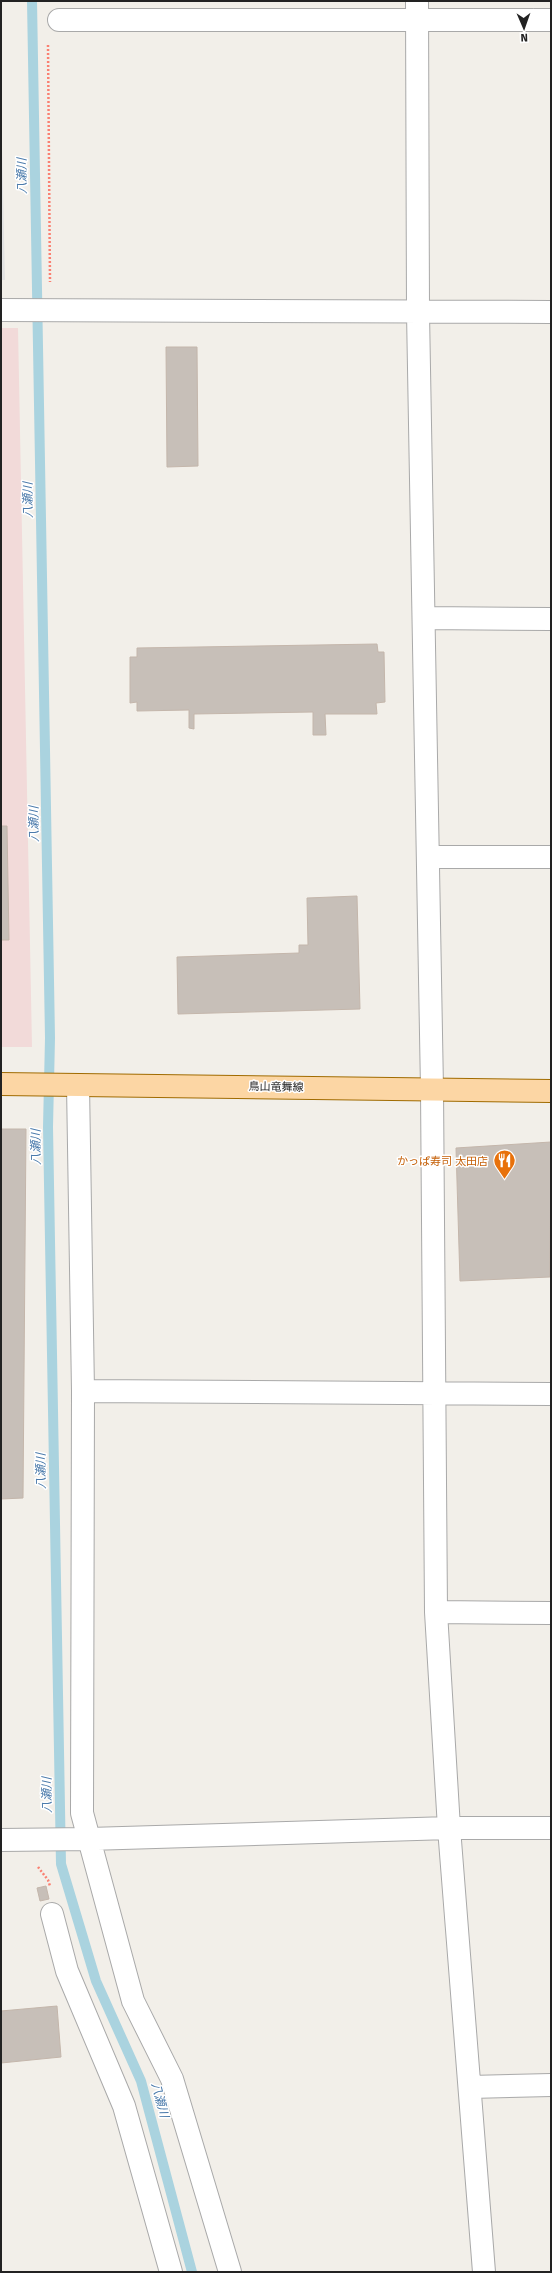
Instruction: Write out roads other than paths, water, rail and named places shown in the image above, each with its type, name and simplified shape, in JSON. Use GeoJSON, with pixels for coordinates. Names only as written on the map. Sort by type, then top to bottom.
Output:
{"type":"FeatureCollection","features":[{"type":"Feature","properties":{"kind":"main road","name":"鳥山竜舞線"},"geometry":{"type":"LineString","coordinates":[[1,1084],[551,1091]]}},
{"type":"Feature","properties":{"kind":"street"},"geometry":{"type":"LineString","coordinates":[[417,10],[418,313],[432,1089],[436,1612],[450,1828],[484,2272]]}},
{"type":"Feature","properties":{"kind":"street"},"geometry":{"type":"LineString","coordinates":[[59,20],[417,10],[551,20]]}},
{"type":"Feature","properties":{"kind":"street"},"geometry":{"type":"LineString","coordinates":[[8,310],[418,313],[551,312]]}},
{"type":"Feature","properties":{"kind":"street"},"geometry":{"type":"LineString","coordinates":[[424,618],[551,619]]}},
{"type":"Feature","properties":{"kind":"street"},"geometry":{"type":"LineString","coordinates":[[428,857],[551,857]]}},
{"type":"Feature","properties":{"kind":"street"},"geometry":{"type":"LineString","coordinates":[[74,1085],[83,1391],[82,1813],[133,2001],[172,2079],[230,2272]]}},
{"type":"Feature","properties":{"kind":"street"},"geometry":{"type":"LineString","coordinates":[[83,1391],[551,1394]]}},
{"type":"Feature","properties":{"kind":"street"},"geometry":{"type":"LineString","coordinates":[[436,1612],[551,1613]]}},
{"type":"Feature","properties":{"kind":"street"},"geometry":{"type":"LineString","coordinates":[[1,1840],[89,1839],[450,1828],[551,1828]]}},
{"type":"Feature","properties":{"kind":"street"},"geometry":{"type":"LineString","coordinates":[[52,1914],[67,1971],[124,2106],[170,2265]]}},
{"type":"Feature","properties":{"kind":"street"},"geometry":{"type":"LineString","coordinates":[[470,2087],[551,2085]]}},
{"type":"Feature","properties":{"kind":"waterway","name":"八瀬川"},"geometry":{"type":"LineString","coordinates":[[32,1],[50,1038],[48,1127],[61,1864],[96,1981],[141,2081],[192,2272]]}},
{"type":"Feature","properties":{"kind":"place","name":"かっぱ寿司 太田店"},"geometry":{"type":"Point","coordinates":[504,1180]}}]}
